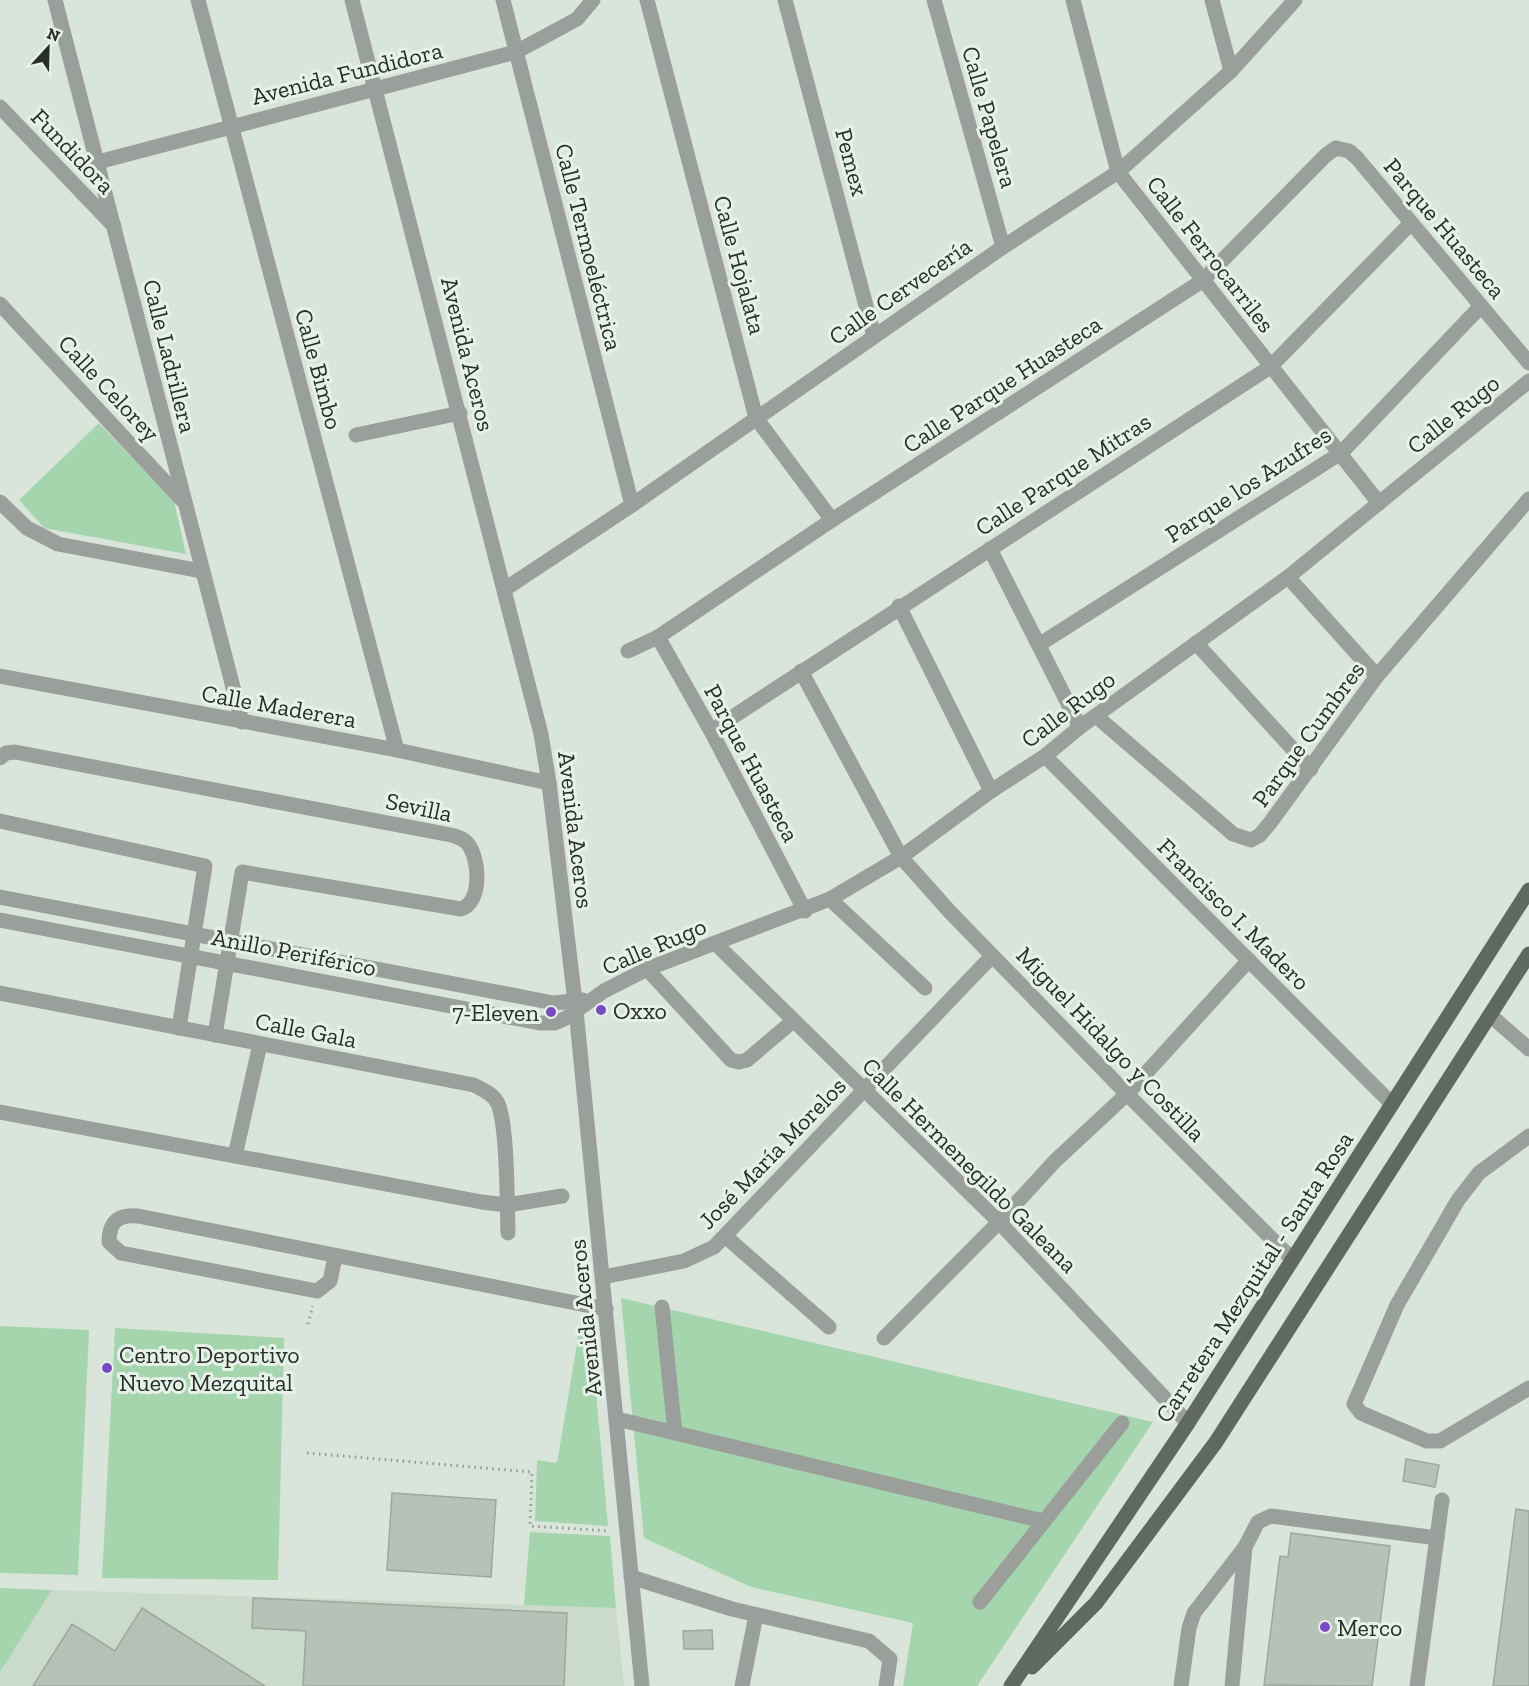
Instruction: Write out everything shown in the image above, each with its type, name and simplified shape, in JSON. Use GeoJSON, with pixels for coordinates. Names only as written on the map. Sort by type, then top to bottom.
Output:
{"type":"FeatureCollection","features":[{"type":"Feature","properties":{"kind":"main road","name":"Carretera Mezquital - Santa Rosa"},"geometry":{"type":"LineString","coordinates":[[1012,1686],[1188,1423],[1529,890]]}},
{"type":"Feature","properties":{"kind":"main road","name":"Carretera Mezquital - Santa Rosa"},"geometry":{"type":"LineString","coordinates":[[1012,1686],[1096,1603],[1216,1442],[1529,954]]}},
{"type":"Feature","properties":{"kind":"street","name":"Calle Ladrillera"},"geometry":{"type":"LineString","coordinates":[[55,0],[201,572],[242,722]]}},
{"type":"Feature","properties":{"kind":"street","name":"Calle Bimbo"},"geometry":{"type":"LineString","coordinates":[[198,0],[396,750]]}},
{"type":"Feature","properties":{"kind":"street","name":"Avenida Aceros"},"geometry":{"type":"LineString","coordinates":[[352,0],[541,734],[549,783],[575,1006],[642,1686]]}},
{"type":"Feature","properties":{"kind":"street","name":"Calle Termoeléctrica"},"geometry":{"type":"LineString","coordinates":[[503,0],[632,505]]}},
{"type":"Feature","properties":{"kind":"street","name":"Avenida Fundidora"},"geometry":{"type":"LineString","coordinates":[[98,162],[231,125],[516,52],[577,19],[593,0]]}},
{"type":"Feature","properties":{"kind":"street","name":"Calle Hojalata"},"geometry":{"type":"LineString","coordinates":[[647,0],[756,418],[832,520]]}},
{"type":"Feature","properties":{"kind":"street","name":"Pemex"},"geometry":{"type":"LineString","coordinates":[[785,0],[874,336]]}},
{"type":"Feature","properties":{"kind":"street","name":"Calle Papelera"},"geometry":{"type":"LineString","coordinates":[[934,0],[1003,247]]}},
{"type":"Feature","properties":{"kind":"street","name":"Calle Ferrocarriles"},"geometry":{"type":"LineString","coordinates":[[1072,0],[1118,172],[1379,503]]}},
{"type":"Feature","properties":{"kind":"street"},"geometry":{"type":"LineString","coordinates":[[1212,0],[1231,71]]}},
{"type":"Feature","properties":{"kind":"street","name":"Calle Cervecería"},"geometry":{"type":"LineString","coordinates":[[505,589],[632,505],[1003,247],[1118,172],[1231,71],[1295,0]]}},
{"type":"Feature","properties":{"kind":"street","name":"Fundidora"},"geometry":{"type":"LineString","coordinates":[[0,107],[114,226]]}},
{"type":"Feature","properties":{"kind":"street","name":"Calle Parque Huasteca"},"geometry":{"type":"LineString","coordinates":[[628,651],[658,637],[832,520],[1202,280],[1326,154],[1336,148],[1349,151]]}},
{"type":"Feature","properties":{"kind":"street","name":"Parque Huasteca"},"geometry":{"type":"LineString","coordinates":[[1349,151],[1529,363]]}},
{"type":"Feature","properties":{"kind":"street","name":"Calle Parque Mitras"},"geometry":{"type":"LineString","coordinates":[[711,731],[899,606],[1270,367],[1411,223]]}},
{"type":"Feature","properties":{"kind":"street","name":"Calle Celorey"},"geometry":{"type":"LineString","coordinates":[[0,304],[184,502]]}},
{"type":"Feature","properties":{"kind":"street","name":"Parque los Azufres"},"geometry":{"type":"LineString","coordinates":[[1040,644],[1341,453],[1481,306]]}},
{"type":"Feature","properties":{"kind":"street","name":"Calle Rugo"},"geometry":{"type":"LineString","coordinates":[[575,1006],[592,1000],[622,980],[646,969],[830,899],[901,857],[991,791],[1045,756],[1080,727],[1288,577],[1529,381]]}},
{"type":"Feature","properties":{"kind":"street"},"geometry":{"type":"LineString","coordinates":[[356,435],[460,413]]}},
{"type":"Feature","properties":{"kind":"street","name":"Parque Cumbres"},"geometry":{"type":"LineString","coordinates":[[1096,716],[1233,834],[1251,840],[1265,829],[1377,676],[1529,498]]}},
{"type":"Feature","properties":{"kind":"street"},"geometry":{"type":"LineString","coordinates":[[0,502],[27,528],[58,544],[201,572]]}},
{"type":"Feature","properties":{"kind":"street"},"geometry":{"type":"LineString","coordinates":[[990,549],[1080,727]]}},
{"type":"Feature","properties":{"kind":"street"},"geometry":{"type":"LineString","coordinates":[[1288,577],[1377,676]]}},
{"type":"Feature","properties":{"kind":"street"},"geometry":{"type":"LineString","coordinates":[[899,606],[991,791]]}},
{"type":"Feature","properties":{"kind":"street","name":"Parque Huasteca"},"geometry":{"type":"LineString","coordinates":[[658,637],[711,731],[805,910]]}},
{"type":"Feature","properties":{"kind":"street"},"geometry":{"type":"LineString","coordinates":[[1196,643],[1311,769]]}},
{"type":"Feature","properties":{"kind":"street","name":"Miguel Hidalgo y Costilla"},"geometry":{"type":"LineString","coordinates":[[801,671],[901,857],[992,956],[1292,1259]]}},
{"type":"Feature","properties":{"kind":"street","name":"Calle Maderera"},"geometry":{"type":"LineString","coordinates":[[0,676],[396,750],[549,783]]}},
{"type":"Feature","properties":{"kind":"street","name":"Sevilla"},"geometry":{"type":"LineString","coordinates":[[0,758],[6,753],[15,752],[451,835],[463,839],[469,846],[473,857],[476,890],[474,899],[468,906],[461,909],[242,872],[230,943]]}},
{"type":"Feature","properties":{"kind":"street","name":"Francisco I. Madero"},"geometry":{"type":"LineString","coordinates":[[1045,756],[1392,1104]]}},
{"type":"Feature","properties":{"kind":"street"},"geometry":{"type":"LineString","coordinates":[[0,821],[205,866],[179,1028]]}},
{"type":"Feature","properties":{"kind":"street","name":"Anillo Periférico"},"geometry":{"type":"LineString","coordinates":[[0,897],[193,936],[575,1006]]}},
{"type":"Feature","properties":{"kind":"street"},"geometry":{"type":"LineString","coordinates":[[830,899],[924,988]]}},
{"type":"Feature","properties":{"kind":"street","name":"Anillo Periférico"},"geometry":{"type":"LineString","coordinates":[[0,920],[540,1023],[555,1023],[575,1006]]}},
{"type":"Feature","properties":{"kind":"street"},"geometry":{"type":"LineString","coordinates":[[215,1035],[225,962],[230,943]]}},
{"type":"Feature","properties":{"kind":"street","name":"Calle Hermenegildo Galeana"},"geometry":{"type":"LineString","coordinates":[[715,944],[999,1222],[1188,1423]]}},
{"type":"Feature","properties":{"kind":"street","name":"José María Morelos"},"geometry":{"type":"LineString","coordinates":[[603,1276],[684,1261],[714,1247],[992,956]]}},
{"type":"Feature","properties":{"kind":"street"},"geometry":{"type":"LineString","coordinates":[[884,1338],[999,1222],[1055,1161],[1127,1094],[1250,960]]}},
{"type":"Feature","properties":{"kind":"street"},"geometry":{"type":"LineString","coordinates":[[646,969],[731,1059],[739,1062],[747,1060],[794,1021]]}},
{"type":"Feature","properties":{"kind":"street"},"geometry":{"type":"LineString","coordinates":[[463,1007],[466,986]]}},
{"type":"Feature","properties":{"kind":"street","name":"Calle Gala"},"geometry":{"type":"LineString","coordinates":[[0,993],[474,1085],[489,1093],[497,1102],[500,1113],[508,1233]]}},
{"type":"Feature","properties":{"kind":"street"},"geometry":{"type":"LineString","coordinates":[[1490,1015],[1529,1049]]}},
{"type":"Feature","properties":{"kind":"street"},"geometry":{"type":"LineString","coordinates":[[236,1156],[260,1044]]}},
{"type":"Feature","properties":{"kind":"street"},"geometry":{"type":"LineString","coordinates":[[0,1112],[507,1205],[562,1196]]}},
{"type":"Feature","properties":{"kind":"street"},"geometry":{"type":"LineString","coordinates":[[1529,1136],[1479,1173],[1458,1200],[1397,1305],[1354,1404],[1361,1413],[1427,1441],[1440,1441],[1529,1388]]}},
{"type":"Feature","properties":{"kind":"street"},"geometry":{"type":"LineString","coordinates":[[335,1257],[330,1281],[317,1292],[121,1253],[109,1242],[109,1232],[116,1218],[124,1214],[606,1309]]}},
{"type":"Feature","properties":{"kind":"street"},"geometry":{"type":"LineString","coordinates":[[725,1236],[829,1327]]}},
{"type":"Feature","properties":{"kind":"street"},"geometry":{"type":"LineString","coordinates":[[662,1307],[675,1433]]}},
{"type":"Feature","properties":{"kind":"street"},"geometry":{"type":"LineString","coordinates":[[617,1419],[1043,1521]]}},
{"type":"Feature","properties":{"kind":"street"},"geometry":{"type":"LineString","coordinates":[[980,1602],[1122,1423]]}},
{"type":"Feature","properties":{"kind":"street"},"geometry":{"type":"LineString","coordinates":[[1417,1686],[1442,1500]]}},
{"type":"Feature","properties":{"kind":"street"},"geometry":{"type":"LineString","coordinates":[[1181,1686],[1189,1628],[1194,1613],[1245,1547],[1258,1522],[1271,1516],[1437,1538]]}},
{"type":"Feature","properties":{"kind":"street"},"geometry":{"type":"LineString","coordinates":[[1232,1686],[1245,1547]]}},
{"type":"Feature","properties":{"kind":"street"},"geometry":{"type":"LineString","coordinates":[[631,1577],[756,1615],[869,1641],[890,1659],[886,1686]]}},
{"type":"Feature","properties":{"kind":"street"},"geometry":{"type":"LineString","coordinates":[[742,1686],[756,1615]]}},
{"type":"Feature","properties":{"kind":"path"},"geometry":{"type":"LineString","coordinates":[[307,1454],[532,1472],[530,1526],[627,1532]]}},
{"type":"Feature","properties":{"kind":"shaded area"},"geometry":{"type":"Polygon","coordinates":[[[52,1590],[616,1608],[624,1686],[0,1686],[0,1672],[52,1590]]]}},
{"type":"Feature","properties":{"kind":"green space"},"geometry":{"type":"Polygon","coordinates":[[[99,423],[174,501],[186,554],[44,528],[19,500],[99,423]]]}},
{"type":"Feature","properties":{"kind":"green space"},"geometry":{"type":"Polygon","coordinates":[[[621,1298],[1153,1422],[977,1686],[903,1686],[913,1623],[751,1587],[644,1538],[621,1298]]]}},
{"type":"Feature","properties":{"kind":"green space"},"geometry":{"type":"Polygon","coordinates":[[[582,1314],[589,1315],[608,1526],[535,1521],[537,1460],[557,1463],[582,1314]]]}},
{"type":"Feature","properties":{"kind":"green space"},"geometry":{"type":"Polygon","coordinates":[[[0,1326],[89,1330],[78,1575],[0,1573],[0,1326]]]}},
{"type":"Feature","properties":{"kind":"green space"},"geometry":{"type":"Polygon","coordinates":[[[115,1328],[284,1338],[278,1580],[102,1578],[115,1328]]]}},
{"type":"Feature","properties":{"kind":"green space"},"geometry":{"type":"Polygon","coordinates":[[[530,1532],[610,1536],[616,1608],[524,1605],[530,1532]]]}},
{"type":"Feature","properties":{"kind":"green space"},"geometry":{"type":"Polygon","coordinates":[[[0,1588],[52,1590],[0,1672],[0,1588]]]}},
{"type":"Feature","properties":{"kind":"building"},"geometry":{"type":"Polygon","coordinates":[[[1406,1459],[1439,1465],[1435,1487],[1403,1481],[1406,1459]]]}},
{"type":"Feature","properties":{"kind":"building"},"geometry":{"type":"Polygon","coordinates":[[[392,1493],[496,1500],[491,1577],[387,1570],[392,1493]]]}},
{"type":"Feature","properties":{"kind":"building"},"geometry":{"type":"Polygon","coordinates":[[[1516,1509],[1529,1511],[1529,1686],[1493,1686],[1516,1509]]]}},
{"type":"Feature","properties":{"kind":"building","name":"Merco"},"geometry":{"type":"Polygon","coordinates":[[[1291,1533],[1390,1546],[1372,1686],[1264,1685],[1280,1556],[1288,1557],[1291,1533]]]}},
{"type":"Feature","properties":{"kind":"building"},"geometry":{"type":"Polygon","coordinates":[[[253,1598],[567,1613],[564,1686],[303,1686],[306,1631],[252,1628],[253,1598]]]}},
{"type":"Feature","properties":{"kind":"building"},"geometry":{"type":"Polygon","coordinates":[[[142,1608],[265,1686],[33,1686],[72,1624],[115,1651],[142,1608]]]}},
{"type":"Feature","properties":{"kind":"building"},"geometry":{"type":"Polygon","coordinates":[[[712,1630],[713,1649],[684,1649],[683,1631],[712,1630]]]}},
{"type":"Feature","properties":{"kind":"place","name":"Oxxo"},"geometry":{"type":"Point","coordinates":[601,1010]}},
{"type":"Feature","properties":{"kind":"place","name":"7-Eleven"},"geometry":{"type":"Point","coordinates":[551,1012]}},
{"type":"Feature","properties":{"kind":"place","name":"Centro Deportivo Nuevo Mezquital"},"geometry":{"type":"Point","coordinates":[107,1368]}},
{"type":"Feature","properties":{"kind":"place","name":"Merco"},"geometry":{"type":"Point","coordinates":[1325,1627]}}]}
